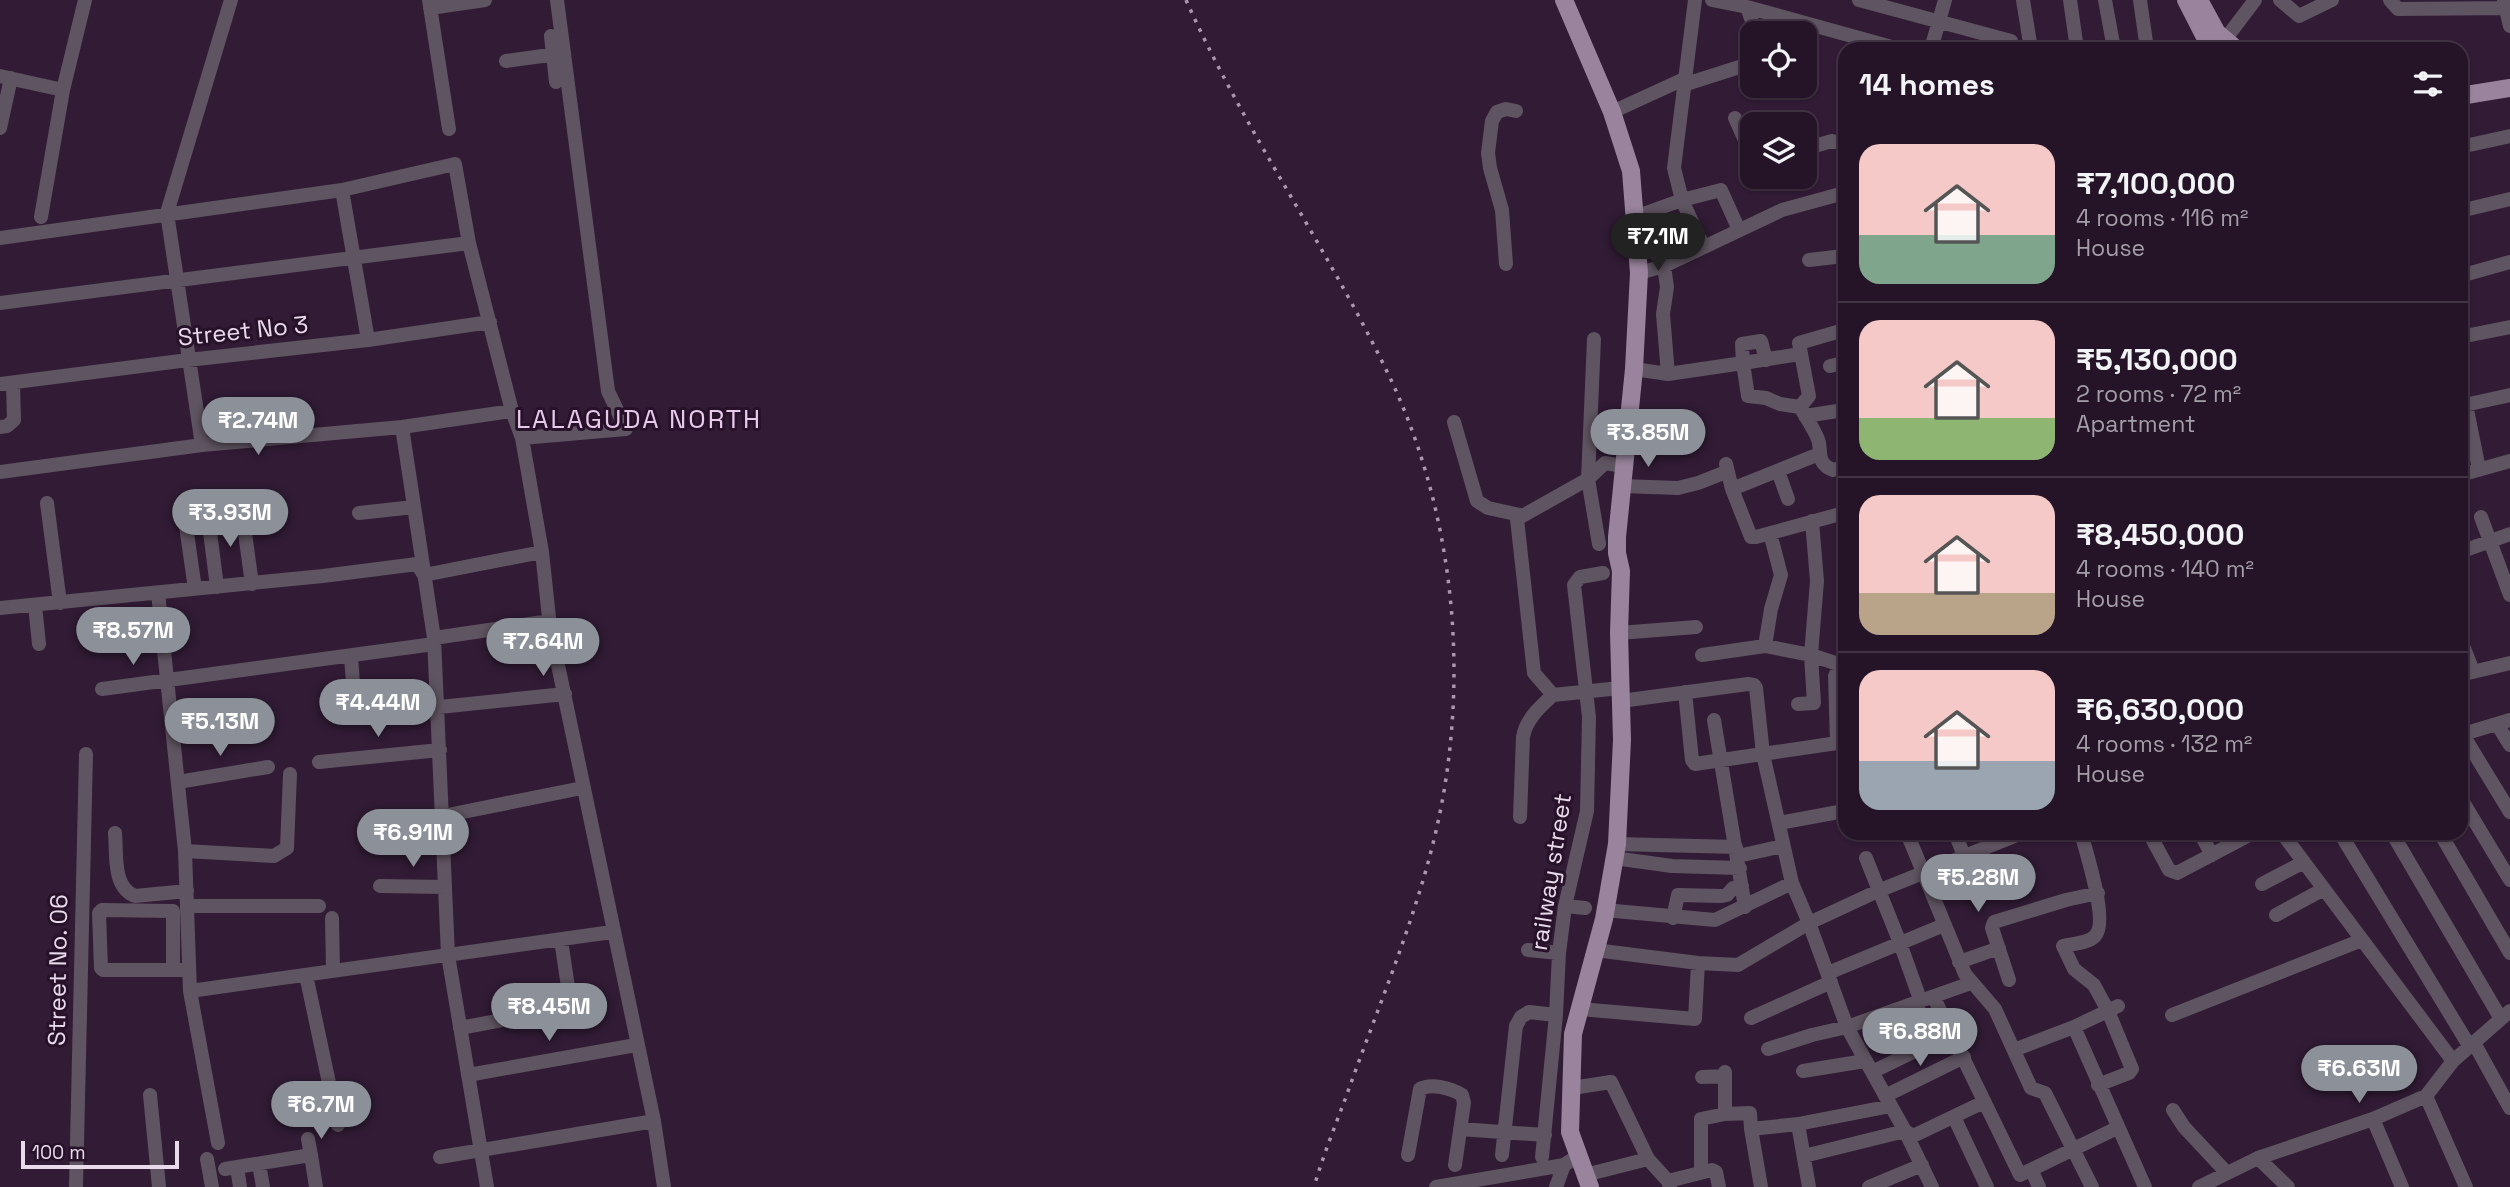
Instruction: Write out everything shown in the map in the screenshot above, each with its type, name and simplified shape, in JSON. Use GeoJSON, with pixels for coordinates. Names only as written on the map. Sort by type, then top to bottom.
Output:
{"type":"FeatureCollection","features":[{"type":"Feature","properties":{"kind":"main road"},"geometry":{"type":"LineString","coordinates":[[1564,0],[1612,112],[1631,171],[1639,273],[1634,369],[1617,537],[1621,571],[1619,633],[1622,740],[1616,851],[1595,950],[1573,1034],[1571,1161],[1588,1181]]}},
{"type":"Feature","properties":{"kind":"main road"},"geometry":{"type":"LineString","coordinates":[[2186,0],[2222,42]]}},
{"type":"Feature","properties":{"kind":"main road"},"geometry":{"type":"LineString","coordinates":[[2199,0],[2223,42]]}},
{"type":"Feature","properties":{"kind":"main road"},"geometry":{"type":"LineString","coordinates":[[2468,84],[2510,79]]}},
{"type":"Feature","properties":{"kind":"main road"},"geometry":{"type":"LineString","coordinates":[[2468,95],[2510,88]]}},
{"type":"Feature","properties":{"kind":"street"},"geometry":{"type":"LineString","coordinates":[[41,217],[63,90],[85,0]]}},
{"type":"Feature","properties":{"kind":"street"},"geometry":{"type":"LineString","coordinates":[[202,445],[167,213],[231,0]]}},
{"type":"Feature","properties":{"kind":"street"},"geometry":{"type":"LineString","coordinates":[[449,129],[430,4],[485,0]]}},
{"type":"Feature","properties":{"kind":"street"},"geometry":{"type":"LineString","coordinates":[[522,439],[626,429],[608,391],[559,54],[557,0]]}},
{"type":"Feature","properties":{"kind":"street"},"geometry":{"type":"LineString","coordinates":[[1695,0],[1674,168],[1682,200],[1703,246]]}},
{"type":"Feature","properties":{"kind":"street"},"geometry":{"type":"LineString","coordinates":[[1712,0],[1874,42]]}},
{"type":"Feature","properties":{"kind":"street"},"geometry":{"type":"LineString","coordinates":[[1859,0],[2011,41]]}},
{"type":"Feature","properties":{"kind":"street"},"geometry":{"type":"LineString","coordinates":[[1933,42],[1945,0]]}},
{"type":"Feature","properties":{"kind":"street"},"geometry":{"type":"LineString","coordinates":[[2023,0],[2030,42]]}},
{"type":"Feature","properties":{"kind":"street"},"geometry":{"type":"LineString","coordinates":[[2070,0],[2076,42]]}},
{"type":"Feature","properties":{"kind":"street"},"geometry":{"type":"LineString","coordinates":[[2105,0],[2113,42]]}},
{"type":"Feature","properties":{"kind":"street"},"geometry":{"type":"LineString","coordinates":[[2140,0],[2146,42]]}},
{"type":"Feature","properties":{"kind":"street"},"geometry":{"type":"LineString","coordinates":[[2228,42],[2255,0]]}},
{"type":"Feature","properties":{"kind":"street"},"geometry":{"type":"LineString","coordinates":[[2280,0],[2299,16],[2332,0]]}},
{"type":"Feature","properties":{"kind":"street"},"geometry":{"type":"LineString","coordinates":[[2390,0],[2398,9],[2507,5],[2510,26]]}},
{"type":"Feature","properties":{"kind":"street"},"geometry":{"type":"LineString","coordinates":[[1747,7],[1752,21]]}},
{"type":"Feature","properties":{"kind":"street"},"geometry":{"type":"LineString","coordinates":[[551,36],[559,54],[556,82]]}},
{"type":"Feature","properties":{"kind":"street"},"geometry":{"type":"LineString","coordinates":[[506,61],[559,54]]}},
{"type":"Feature","properties":{"kind":"street"},"geometry":{"type":"LineString","coordinates":[[1612,112],[1684,82],[1740,66]]}},
{"type":"Feature","properties":{"kind":"street"},"geometry":{"type":"LineString","coordinates":[[0,128],[6,77],[63,90]]}},
{"type":"Feature","properties":{"kind":"street"},"geometry":{"type":"LineString","coordinates":[[1506,264],[1502,210],[1488,153],[1492,121],[1497,112],[1506,109],[1516,111]]}},
{"type":"Feature","properties":{"kind":"street"},"geometry":{"type":"LineString","coordinates":[[1735,118],[1740,129]]}},
{"type":"Feature","properties":{"kind":"street"},"geometry":{"type":"LineString","coordinates":[[2468,145],[2510,136]]}},
{"type":"Feature","properties":{"kind":"street"},"geometry":{"type":"LineString","coordinates":[[1817,145],[1832,141],[1838,142]]}},
{"type":"Feature","properties":{"kind":"street"},"geometry":{"type":"LineString","coordinates":[[0,238],[342,190],[454,164],[469,243],[512,411],[522,439],[550,621],[582,788],[653,1121],[664,1187]]}},
{"type":"Feature","properties":{"kind":"street"},"geometry":{"type":"LineString","coordinates":[[342,190],[368,340]]}},
{"type":"Feature","properties":{"kind":"street"},"geometry":{"type":"LineString","coordinates":[[1635,217],[1682,200],[1722,190],[1739,230]]}},
{"type":"Feature","properties":{"kind":"street"},"geometry":{"type":"LineString","coordinates":[[1639,273],[1664,266],[1782,210],[1838,195]]}},
{"type":"Feature","properties":{"kind":"street"},"geometry":{"type":"LineString","coordinates":[[2468,209],[2510,199]]}},
{"type":"Feature","properties":{"kind":"street"},"geometry":{"type":"LineString","coordinates":[[0,303],[469,243]]}},
{"type":"Feature","properties":{"kind":"street"},"geometry":{"type":"LineString","coordinates":[[1809,260],[1838,257]]}},
{"type":"Feature","properties":{"kind":"street"},"geometry":{"type":"LineString","coordinates":[[2468,274],[2510,262]]}},
{"type":"Feature","properties":{"kind":"street"},"geometry":{"type":"LineString","coordinates":[[1664,266],[1667,287],[1664,314],[1668,374]]}},
{"type":"Feature","properties":{"kind":"street","name":"Street No 3"},"geometry":{"type":"LineString","coordinates":[[7,384],[188,359],[368,340],[490,322]]}},
{"type":"Feature","properties":{"kind":"street"},"geometry":{"type":"LineString","coordinates":[[2468,335],[2510,327]]}},
{"type":"Feature","properties":{"kind":"street"},"geometry":{"type":"LineString","coordinates":[[1802,412],[1809,396],[1798,344],[1838,332]]}},
{"type":"Feature","properties":{"kind":"street"},"geometry":{"type":"LineString","coordinates":[[1594,339],[1588,479],[1599,544]]}},
{"type":"Feature","properties":{"kind":"street"},"geometry":{"type":"LineString","coordinates":[[1766,360],[1763,345],[1757,340],[1741,345],[1748,396],[1763,397],[1802,412],[1838,410]]}},
{"type":"Feature","properties":{"kind":"street"},"geometry":{"type":"LineString","coordinates":[[1634,369],[1668,374],[1800,354]]}},
{"type":"Feature","properties":{"kind":"street"},"geometry":{"type":"LineString","coordinates":[[0,427],[7,426],[14,420],[7,384]]}},
{"type":"Feature","properties":{"kind":"street"},"geometry":{"type":"LineString","coordinates":[[2468,404],[2510,396]]}},
{"type":"Feature","properties":{"kind":"street"},"geometry":{"type":"LineString","coordinates":[[0,472],[202,445],[402,427],[512,411]]}},
{"type":"Feature","properties":{"kind":"street"},"geometry":{"type":"LineString","coordinates":[[1802,412],[1819,442],[1819,454],[1830,469],[1838,468]]}},
{"type":"Feature","properties":{"kind":"street"},"geometry":{"type":"LineString","coordinates":[[1454,422],[1477,501],[1488,508],[1520,515]]}},
{"type":"Feature","properties":{"kind":"street"},"geometry":{"type":"LineString","coordinates":[[2468,425],[2479,469]]}},
{"type":"Feature","properties":{"kind":"street"},"geometry":{"type":"LineString","coordinates":[[402,427],[434,641],[448,955],[487,1187]]}},
{"type":"Feature","properties":{"kind":"street"},"geometry":{"type":"LineString","coordinates":[[1590,443],[1605,463],[1623,466]]}},
{"type":"Feature","properties":{"kind":"street"},"geometry":{"type":"LineString","coordinates":[[1732,489],[1819,454]]}},
{"type":"Feature","properties":{"kind":"street"},"geometry":{"type":"LineString","coordinates":[[2468,472],[2510,461]]}},
{"type":"Feature","properties":{"kind":"street"},"geometry":{"type":"LineString","coordinates":[[1552,695],[1534,673],[1516,524],[1520,515],[1588,479],[1605,463]]}},
{"type":"Feature","properties":{"kind":"street"},"geometry":{"type":"LineString","coordinates":[[1622,486],[1678,488],[1698,484],[1726,468],[1749,534],[1754,538],[1838,514]]}},
{"type":"Feature","properties":{"kind":"street"},"geometry":{"type":"LineString","coordinates":[[1778,471],[1788,499]]}},
{"type":"Feature","properties":{"kind":"street"},"geometry":{"type":"LineString","coordinates":[[47,503],[60,603]]}},
{"type":"Feature","properties":{"kind":"street"},"geometry":{"type":"LineString","coordinates":[[241,504],[243,580]]}},
{"type":"Feature","properties":{"kind":"street"},"geometry":{"type":"LineString","coordinates":[[359,513],[414,507]]}},
{"type":"Feature","properties":{"kind":"street"},"geometry":{"type":"LineString","coordinates":[[179,514],[192,590]]}},
{"type":"Feature","properties":{"kind":"street"},"geometry":{"type":"LineString","coordinates":[[192,590],[185,519],[208,516],[217,587]]}},
{"type":"Feature","properties":{"kind":"street"},"geometry":{"type":"LineString","coordinates":[[2481,517],[2510,595]]}},
{"type":"Feature","properties":{"kind":"street"},"geometry":{"type":"LineString","coordinates":[[1798,704],[1814,704],[1811,655],[1817,581],[1812,521]]}},
{"type":"Feature","properties":{"kind":"street"},"geometry":{"type":"LineString","coordinates":[[1765,646],[1771,609],[1781,575],[1770,533]]}},
{"type":"Feature","properties":{"kind":"street"},"geometry":{"type":"LineString","coordinates":[[2468,549],[2510,534]]}},
{"type":"Feature","properties":{"kind":"street"},"geometry":{"type":"LineString","coordinates":[[424,575],[541,552]]}},
{"type":"Feature","properties":{"kind":"street"},"geometry":{"type":"LineString","coordinates":[[0,608],[192,590],[243,580],[417,564],[424,575]]}},
{"type":"Feature","properties":{"kind":"street","name":"railway street"},"geometry":{"type":"LineString","coordinates":[[1542,1157],[1565,906],[1587,811],[1590,718],[1574,585],[1580,578],[1603,573]]}},
{"type":"Feature","properties":{"kind":"street"},"geometry":{"type":"LineString","coordinates":[[158,593],[185,852],[190,991],[218,1143]]}},
{"type":"Feature","properties":{"kind":"street"},"geometry":{"type":"LineString","coordinates":[[35,605],[39,644]]}},
{"type":"Feature","properties":{"kind":"street"},"geometry":{"type":"LineString","coordinates":[[102,689],[351,656],[550,621]]}},
{"type":"Feature","properties":{"kind":"street"},"geometry":{"type":"LineString","coordinates":[[1619,633],[1696,627]]}},
{"type":"Feature","properties":{"kind":"street"},"geometry":{"type":"LineString","coordinates":[[1702,655],[1765,646],[1838,659]]}},
{"type":"Feature","properties":{"kind":"street"},"geometry":{"type":"LineString","coordinates":[[351,656],[355,712]]}},
{"type":"Feature","properties":{"kind":"street"},"geometry":{"type":"LineString","coordinates":[[2468,673],[2510,663]]}},
{"type":"Feature","properties":{"kind":"street"},"geometry":{"type":"LineString","coordinates":[[1838,669],[1835,676],[1838,710]]}},
{"type":"Feature","properties":{"kind":"street"},"geometry":{"type":"LineString","coordinates":[[1520,817],[1524,729],[1552,695],[1587,690],[1620,694],[1685,692],[1754,685],[1757,691],[1763,754],[1792,883],[1810,923],[1847,1027],[1905,1130],[1932,1187]]}},
{"type":"Feature","properties":{"kind":"street"},"geometry":{"type":"LineString","coordinates":[[1685,692],[1692,761],[1698,764],[1838,743]]}},
{"type":"Feature","properties":{"kind":"street"},"geometry":{"type":"LineString","coordinates":[[400,711],[565,694]]}},
{"type":"Feature","properties":{"kind":"street"},"geometry":{"type":"LineString","coordinates":[[1714,720],[1745,907]]}},
{"type":"Feature","properties":{"kind":"street"},"geometry":{"type":"LineString","coordinates":[[2468,733],[2503,722],[2510,745]]}},
{"type":"Feature","properties":{"kind":"street"},"geometry":{"type":"LineString","coordinates":[[2468,745],[2510,812]]}},
{"type":"Feature","properties":{"kind":"street"},"geometry":{"type":"LineString","coordinates":[[319,762],[440,750]]}},
{"type":"Feature","properties":{"kind":"street","name":"Street No. 06"},"geometry":{"type":"LineString","coordinates":[[76,1187],[86,754]]}},
{"type":"Feature","properties":{"kind":"street"},"geometry":{"type":"LineString","coordinates":[[178,782],[268,768]]}},
{"type":"Feature","properties":{"kind":"street"},"geometry":{"type":"LineString","coordinates":[[185,852],[274,856],[281,853],[287,848],[290,774]]}},
{"type":"Feature","properties":{"kind":"street"},"geometry":{"type":"LineString","coordinates":[[377,816],[443,816],[582,788]]}},
{"type":"Feature","properties":{"kind":"street"},"geometry":{"type":"LineString","coordinates":[[2468,810],[2510,880]]}},
{"type":"Feature","properties":{"kind":"street"},"geometry":{"type":"LineString","coordinates":[[1779,823],[1838,812]]}},
{"type":"Feature","properties":{"kind":"street"},"geometry":{"type":"LineString","coordinates":[[115,833],[119,883],[135,896],[319,906]]}},
{"type":"Feature","properties":{"kind":"street"},"geometry":{"type":"LineString","coordinates":[[1911,840],[1959,962],[1971,983],[1995,1009],[2031,1088],[2045,1093],[2092,1187]]}},
{"type":"Feature","properties":{"kind":"street"},"geometry":{"type":"LineString","coordinates":[[1958,840],[1964,856]]}},
{"type":"Feature","properties":{"kind":"street"},"geometry":{"type":"LineString","coordinates":[[1595,950],[1698,963],[1738,965],[1810,923],[1878,891],[2004,840]]}},
{"type":"Feature","properties":{"kind":"street"},"geometry":{"type":"LineString","coordinates":[[2083,840],[2098,893],[2097,935],[2063,946],[2078,973],[2090,981],[2113,1008],[2132,1069],[2129,1073],[2098,1085]]}},
{"type":"Feature","properties":{"kind":"street"},"geometry":{"type":"LineString","coordinates":[[2154,840],[2171,872],[2182,872],[2240,840]]}},
{"type":"Feature","properties":{"kind":"street"},"geometry":{"type":"LineString","coordinates":[[2204,840],[2212,855]]}},
{"type":"Feature","properties":{"kind":"street"},"geometry":{"type":"LineString","coordinates":[[2287,840],[2453,1060]]}},
{"type":"Feature","properties":{"kind":"street"},"geometry":{"type":"LineString","coordinates":[[2344,840],[2510,1108]]}},
{"type":"Feature","properties":{"kind":"street"},"geometry":{"type":"LineString","coordinates":[[2199,1187],[2258,1158],[2373,1119],[2426,1096],[2453,1060],[2505,1015],[2396,840]]}},
{"type":"Feature","properties":{"kind":"street"},"geometry":{"type":"LineString","coordinates":[[2444,840],[2510,953]]}},
{"type":"Feature","properties":{"kind":"street"},"geometry":{"type":"LineString","coordinates":[[1616,851],[1672,866],[1738,857],[1783,846]]}},
{"type":"Feature","properties":{"kind":"street"},"geometry":{"type":"LineString","coordinates":[[1616,851],[1738,857]]}},
{"type":"Feature","properties":{"kind":"street"},"geometry":{"type":"LineString","coordinates":[[1866,858],[1900,943],[1927,1000],[1952,1033],[2020,1175],[2117,1128]]}},
{"type":"Feature","properties":{"kind":"street"},"geometry":{"type":"LineString","coordinates":[[2262,884],[2304,862]]}},
{"type":"Feature","properties":{"kind":"street"},"geometry":{"type":"LineString","coordinates":[[1604,911],[1715,920],[1792,883]]}},
{"type":"Feature","properties":{"kind":"street"},"geometry":{"type":"LineString","coordinates":[[380,886],[445,887]]}},
{"type":"Feature","properties":{"kind":"street"},"geometry":{"type":"LineString","coordinates":[[1673,918],[1678,895],[1722,897],[1733,888],[1742,887]]}},
{"type":"Feature","properties":{"kind":"street"},"geometry":{"type":"LineString","coordinates":[[2276,915],[2324,889]]}},
{"type":"Feature","properties":{"kind":"street"},"geometry":{"type":"LineString","coordinates":[[2009,979],[1992,928],[1994,922],[2098,893]]}},
{"type":"Feature","properties":{"kind":"street"},"geometry":{"type":"LineString","coordinates":[[1565,906],[1585,908]]}},
{"type":"Feature","properties":{"kind":"street"},"geometry":{"type":"LineString","coordinates":[[173,970],[173,911],[102,910],[99,913],[101,968],[173,970],[188,970]]}},
{"type":"Feature","properties":{"kind":"street"},"geometry":{"type":"LineString","coordinates":[[331,918],[333,971]]}},
{"type":"Feature","properties":{"kind":"street"},"geometry":{"type":"LineString","coordinates":[[1751,1018],[1900,943],[1944,925]]}},
{"type":"Feature","properties":{"kind":"street"},"geometry":{"type":"LineString","coordinates":[[190,991],[612,932]]}},
{"type":"Feature","properties":{"kind":"street"},"geometry":{"type":"LineString","coordinates":[[460,1028],[571,1007],[561,940]]}},
{"type":"Feature","properties":{"kind":"street"},"geometry":{"type":"LineString","coordinates":[[2172,1014],[2362,940]]}},
{"type":"Feature","properties":{"kind":"street"},"geometry":{"type":"LineString","coordinates":[[1959,962],[1999,948]]}},
{"type":"Feature","properties":{"kind":"street"},"geometry":{"type":"LineString","coordinates":[[1528,950],[1559,953]]}},
{"type":"Feature","properties":{"kind":"street"},"geometry":{"type":"LineString","coordinates":[[1580,1009],[1695,1019],[1698,963]]}},
{"type":"Feature","properties":{"kind":"street"},"geometry":{"type":"LineString","coordinates":[[306,975],[338,1125]]}},
{"type":"Feature","properties":{"kind":"street"},"geometry":{"type":"LineString","coordinates":[[1768,1049],[1847,1027],[1971,983]]}},
{"type":"Feature","properties":{"kind":"street"},"geometry":{"type":"LineString","coordinates":[[2014,1050],[2074,1027],[2113,1008]]}},
{"type":"Feature","properties":{"kind":"street"},"geometry":{"type":"LineString","coordinates":[[1502,1155],[1518,1021],[1528,1012],[1556,1015]]}},
{"type":"Feature","properties":{"kind":"street"},"geometry":{"type":"LineString","coordinates":[[2074,1027],[2145,1187]]}},
{"type":"Feature","properties":{"kind":"street"},"geometry":{"type":"LineString","coordinates":[[1802,1071],[1869,1067],[1952,1033]]}},
{"type":"Feature","properties":{"kind":"street"},"geometry":{"type":"LineString","coordinates":[[468,1075],[636,1045]]}},
{"type":"Feature","properties":{"kind":"street"},"geometry":{"type":"LineString","coordinates":[[1751,1129],[1798,1125],[1888,1101],[1964,1057]]}},
{"type":"Feature","properties":{"kind":"street"},"geometry":{"type":"LineString","coordinates":[[1702,1077],[1725,1074],[1725,1114]]}},
{"type":"Feature","properties":{"kind":"street"},"geometry":{"type":"LineString","coordinates":[[1572,1088],[1611,1082],[1648,1158],[1669,1184],[1701,1172],[1715,1171],[1719,1187]]}},
{"type":"Feature","properties":{"kind":"street"},"geometry":{"type":"LineString","coordinates":[[1408,1155],[1418,1092],[1423,1086],[1455,1090],[1462,1095],[1464,1103],[1455,1165]]}},
{"type":"Feature","properties":{"kind":"street"},"geometry":{"type":"LineString","coordinates":[[150,1095],[159,1187]]}},
{"type":"Feature","properties":{"kind":"street"},"geometry":{"type":"LineString","coordinates":[[2426,1096],[2466,1187]]}},
{"type":"Feature","properties":{"kind":"street"},"geometry":{"type":"LineString","coordinates":[[1905,1130],[1913,1136],[1984,1102]]}},
{"type":"Feature","properties":{"kind":"street"},"geometry":{"type":"LineString","coordinates":[[2173,1110],[2184,1127],[2227,1173]]}},
{"type":"Feature","properties":{"kind":"street"},"geometry":{"type":"LineString","coordinates":[[1701,1172],[1700,1121],[1704,1117],[1750,1113],[1761,1187]]}},
{"type":"Feature","properties":{"kind":"street"},"geometry":{"type":"LineString","coordinates":[[1954,1117],[1987,1187]]}},
{"type":"Feature","properties":{"kind":"street"},"geometry":{"type":"LineString","coordinates":[[2373,1119],[2402,1187]]}},
{"type":"Feature","properties":{"kind":"street"},"geometry":{"type":"LineString","coordinates":[[440,1157],[653,1121]]}},
{"type":"Feature","properties":{"kind":"street"},"geometry":{"type":"LineString","coordinates":[[1798,1125],[1810,1187]]}},
{"type":"Feature","properties":{"kind":"street"},"geometry":{"type":"LineString","coordinates":[[1460,1129],[1545,1135]]}},
{"type":"Feature","properties":{"kind":"street"},"geometry":{"type":"LineString","coordinates":[[1804,1156],[1905,1130]]}},
{"type":"Feature","properties":{"kind":"street"},"geometry":{"type":"LineString","coordinates":[[308,1139],[316,1187]]}},
{"type":"Feature","properties":{"kind":"street"},"geometry":{"type":"LineString","coordinates":[[240,1187],[231,1168],[311,1155]]}},
{"type":"Feature","properties":{"kind":"street"},"geometry":{"type":"LineString","coordinates":[[1588,1181],[1648,1158]]}},
{"type":"Feature","properties":{"kind":"street"},"geometry":{"type":"LineString","coordinates":[[2258,1158],[2288,1187]]}},
{"type":"Feature","properties":{"kind":"street"},"geometry":{"type":"LineString","coordinates":[[207,1159],[212,1187]]}},
{"type":"Feature","properties":{"kind":"street"},"geometry":{"type":"LineString","coordinates":[[1436,1187],[1571,1161]]}},
{"type":"Feature","properties":{"kind":"street"},"geometry":{"type":"LineString","coordinates":[[1556,1187],[1571,1161]]}},
{"type":"Feature","properties":{"kind":"street"},"geometry":{"type":"LineString","coordinates":[[259,1164],[263,1187]]}},
{"type":"Feature","properties":{"kind":"street"},"geometry":{"type":"LineString","coordinates":[[1869,1187],[1922,1165]]}},
{"type":"Feature","properties":{"kind":"street"},"geometry":{"type":"LineString","coordinates":[[2032,1171],[2039,1187]]}},
{"type":"Feature","properties":{"kind":"railway"},"geometry":{"type":"LineString","coordinates":[[1186,0],[1234,97],[1342,286],[1392,382],[1414,435],[1431,490],[1451,603],[1454,661],[1452,718],[1436,831],[1406,932],[1314,1187]]}},
{"type":"Feature","properties":{"kind":"district","name":"LALAGUDA NORTH"},"geometry":{"type":"Point","coordinates":[639,419]}}]}
